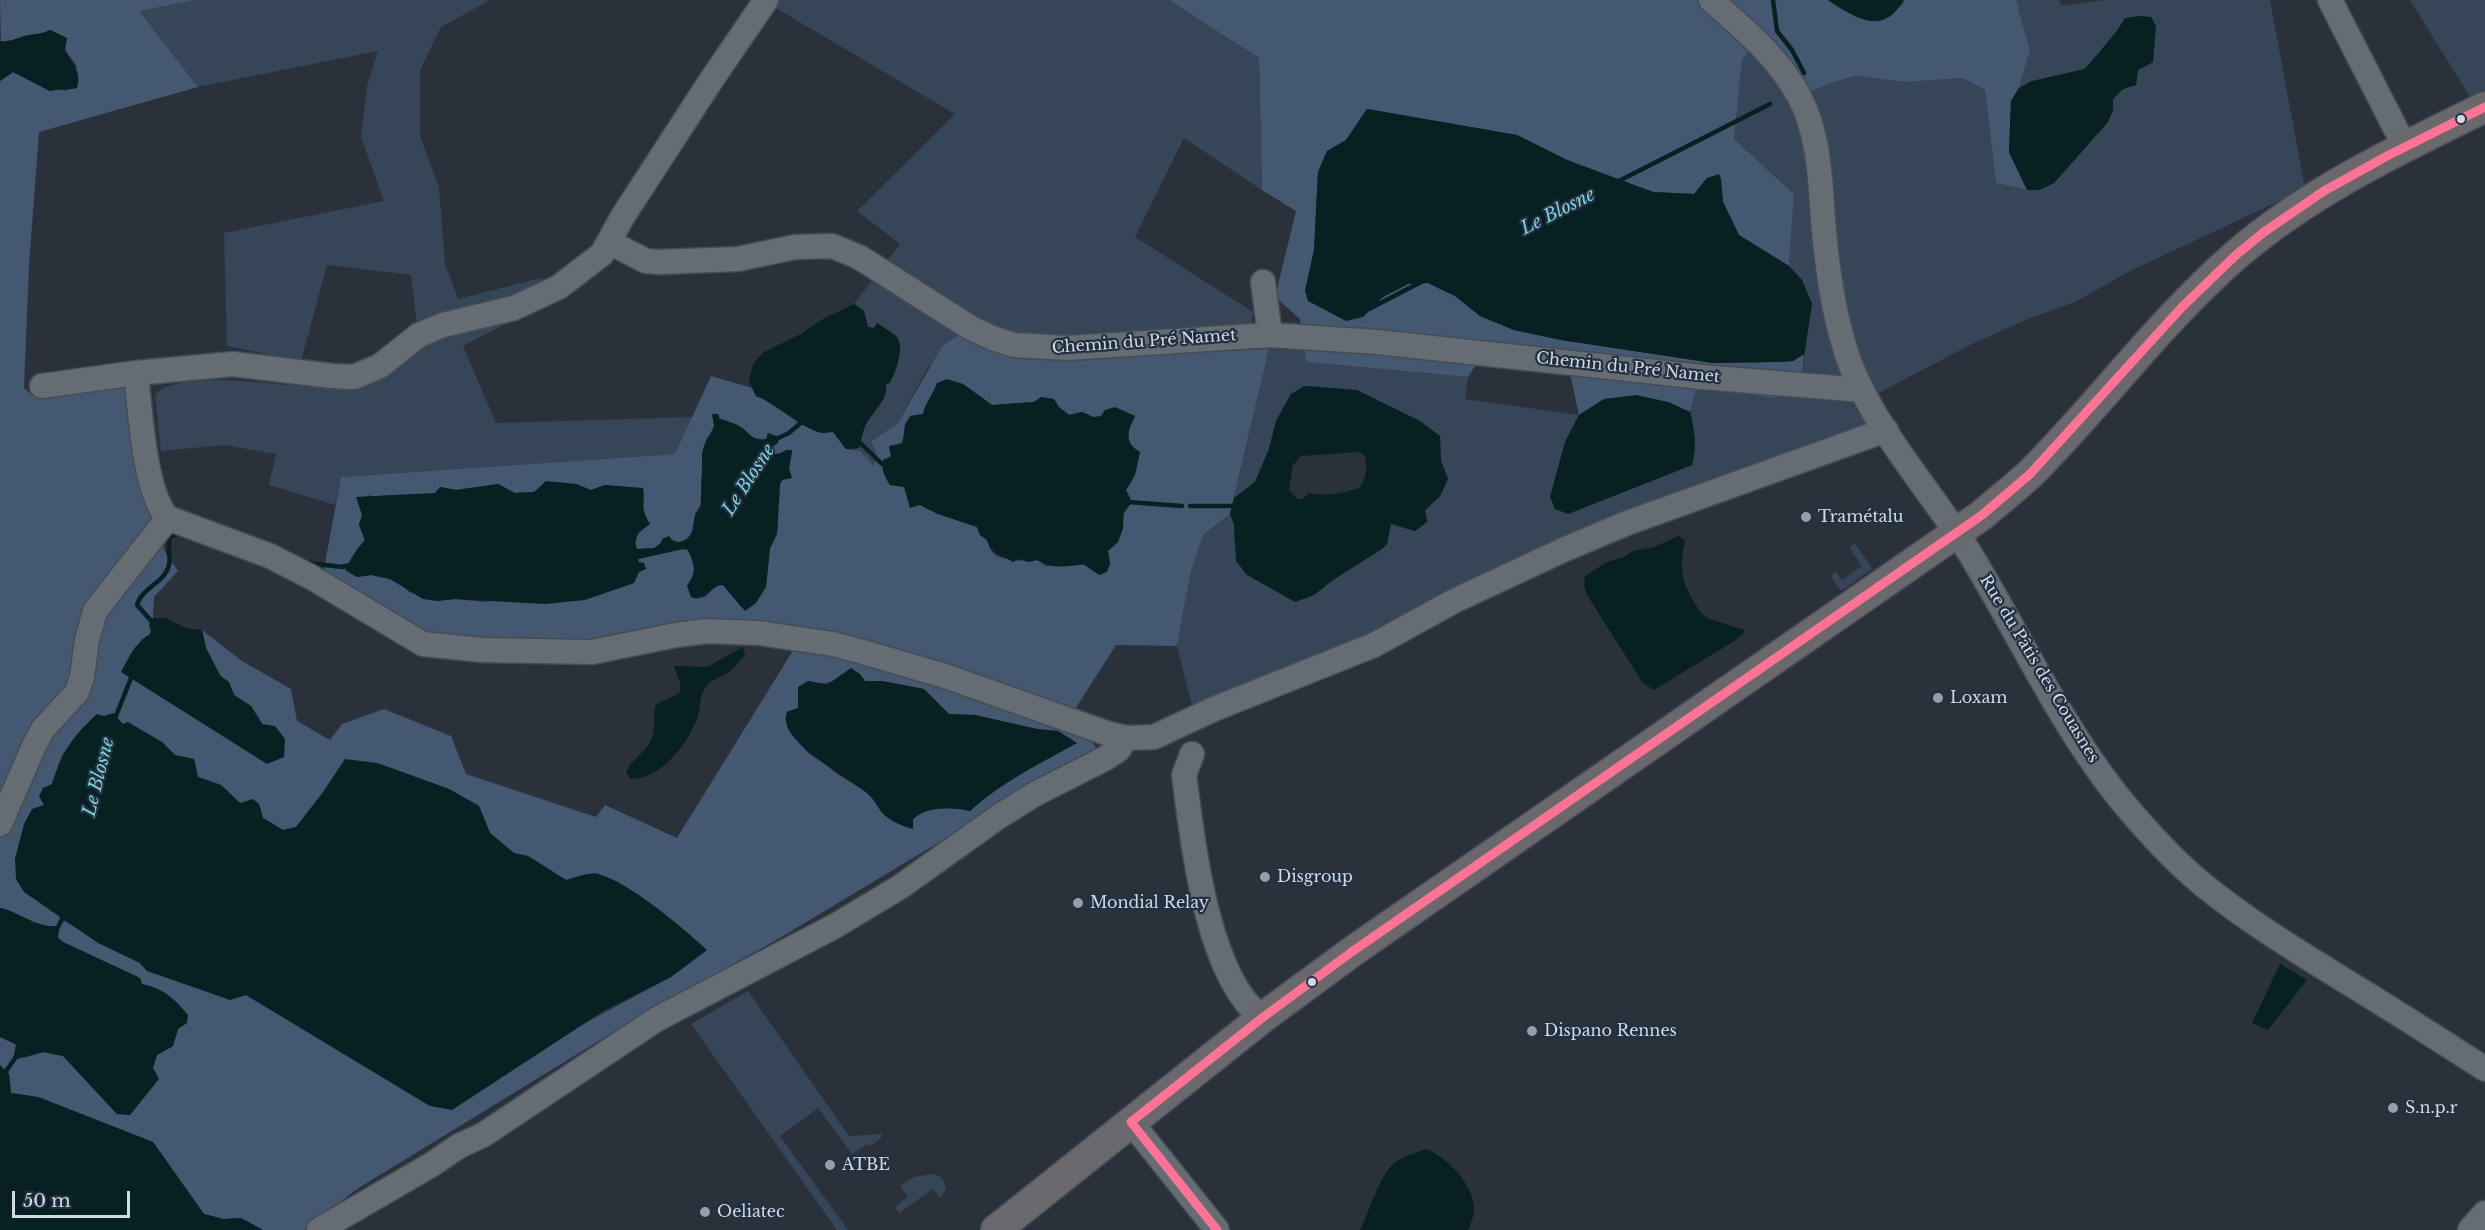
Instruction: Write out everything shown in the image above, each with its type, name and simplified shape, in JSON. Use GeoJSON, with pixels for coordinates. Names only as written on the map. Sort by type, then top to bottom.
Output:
{"type":"FeatureCollection","features":[{"type":"Feature","properties":{"kind":"main road"},"geometry":{"type":"LineString","coordinates":[[996,1230],[1262,1018],[1353,951],[1651,742],[1957,532],[2028,476],[2171,318],[2235,256],[2311,199],[2405,147],[2485,107]]}},
{"type":"Feature","properties":{"kind":"street"},"geometry":{"type":"LineString","coordinates":[[42,386],[136,373],[233,364],[332,376],[354,376],[380,366],[419,335],[443,325],[514,308],[559,287],[591,265],[602,254],[623,216],[766,0]]}},
{"type":"Feature","properties":{"kind":"street","name":"Rue du Pâtis des Couasnes"},"geometry":{"type":"LineString","coordinates":[[1711,0],[1782,68],[1801,99],[1819,164],[1824,234],[1833,297],[1851,366],[1862,390],[1886,430],[1957,532],[2080,742],[2116,793],[2178,862],[2218,897],[2271,935],[2485,1069]]}},
{"type":"Feature","properties":{"kind":"street"},"geometry":{"type":"LineString","coordinates":[[2330,0],[2405,147]]}},
{"type":"Feature","properties":{"kind":"street","name":"Chemin du Pré Namet"},"geometry":{"type":"LineString","coordinates":[[609,242],[646,261],[659,262],[738,259],[795,247],[832,246],[859,257],[971,328],[1014,345],[1067,348],[1270,335],[1422,346],[1702,377],[1862,390]]}},
{"type":"Feature","properties":{"kind":"street"},"geometry":{"type":"LineString","coordinates":[[1263,282],[1270,335]]}},
{"type":"Feature","properties":{"kind":"street"},"geometry":{"type":"LineString","coordinates":[[136,373],[141,425],[154,494],[161,510],[168,518],[270,556],[311,577],[423,644],[483,650],[592,652],[707,631],[759,633],[832,644],[863,652],[945,676],[1126,738],[1154,737],[1214,709],[1374,645],[1454,601],[1627,523],[1886,430]]}},
{"type":"Feature","properties":{"kind":"street"},"geometry":{"type":"LineString","coordinates":[[0,824],[34,746],[44,729],[77,692],[82,677],[94,611],[168,518]]}},
{"type":"Feature","properties":{"kind":"street"},"geometry":{"type":"LineString","coordinates":[[319,1230],[431,1165],[459,1146],[483,1135],[657,1019],[835,926],[900,887],[998,817],[1035,794],[1106,758],[1118,750],[1126,738]]}},
{"type":"Feature","properties":{"kind":"street"},"geometry":{"type":"LineString","coordinates":[[1192,754],[1184,774],[1206,906],[1226,967],[1239,990],[1262,1018]]}},
{"type":"Feature","properties":{"kind":"street"},"geometry":{"type":"LineString","coordinates":[[1131,1122],[1217,1230]]}},
{"type":"Feature","properties":{"kind":"street"},"geometry":{"type":"LineString","coordinates":[[2470,1230],[2485,1213]]}},
{"type":"Feature","properties":{"kind":"shaded area"},"geometry":{"type":"Polygon","coordinates":[[[0,0],[196,0],[139,11],[198,87],[39,132],[29,265],[24,388],[33,396],[129,382],[154,520],[165,552],[178,571],[154,597],[153,618],[149,625],[150,635],[141,640],[263,724],[251,706],[234,695],[229,682],[221,676],[206,648],[202,630],[242,661],[291,689],[297,721],[330,740],[342,724],[384,709],[451,736],[466,774],[596,817],[605,805],[677,838],[802,636],[571,644],[450,638],[406,624],[323,574],[341,477],[675,454],[711,376],[752,388],[756,396],[767,399],[801,423],[833,432],[846,449],[860,451],[874,466],[877,455],[871,441],[897,424],[943,345],[961,334],[1000,351],[1030,360],[1269,349],[1230,514],[1203,535],[1191,571],[1177,646],[1116,645],[1074,711],[1096,748],[778,939],[628,1023],[357,1189],[304,1230],[263,1230],[241,1218],[223,1219],[204,1214],[153,1142],[38,1097],[11,1093],[9,1074],[0,1065],[0,1037],[16,1045],[24,1058],[43,1052],[63,1056],[117,1114],[129,1115],[136,1106],[157,1055],[173,1046],[178,1029],[142,984],[140,978],[63,942],[58,938],[56,926],[42,925],[0,908],[0,81],[13,72],[50,91],[58,89],[66,91],[77,66],[65,50],[67,38],[50,30],[1,42],[0,0]],[[937,383],[923,414],[910,416],[897,451],[883,460],[890,485],[904,487],[920,505],[938,514],[977,527],[980,535],[987,540],[995,555],[1000,557],[1037,560],[1046,566],[1110,564],[1108,551],[1118,542],[1123,528],[1126,490],[1135,475],[1140,452],[1131,445],[1128,436],[1135,417],[1093,417],[1082,412],[1069,415],[1042,397],[1034,402],[992,405],[963,384],[937,383]],[[720,418],[706,440],[702,454],[704,467],[701,480],[701,504],[695,514],[693,531],[687,539],[680,542],[671,540],[654,548],[637,549],[638,534],[650,524],[643,509],[644,493],[605,485],[591,490],[576,484],[515,493],[498,484],[456,490],[440,487],[435,493],[368,495],[361,506],[362,515],[359,525],[365,540],[354,554],[346,570],[357,577],[371,575],[390,579],[402,585],[409,592],[437,601],[455,599],[485,602],[636,576],[639,572],[638,559],[683,549],[688,550],[694,565],[694,573],[687,586],[704,598],[717,585],[723,585],[741,607],[766,587],[770,548],[777,534],[780,484],[789,469],[792,451],[774,454],[766,439],[754,438],[739,426],[720,418]],[[842,674],[827,683],[809,681],[798,708],[787,712],[793,735],[808,753],[866,792],[882,813],[903,826],[913,829],[913,819],[925,812],[948,808],[970,811],[1007,782],[1076,743],[1058,731],[1037,729],[975,715],[948,714],[924,689],[882,681],[865,681],[842,674]],[[117,716],[83,727],[62,755],[44,805],[40,808],[49,910],[59,915],[60,919],[140,963],[147,971],[246,995],[430,1106],[671,977],[706,950],[670,918],[625,886],[598,874],[587,874],[566,880],[528,856],[514,853],[490,833],[479,806],[449,789],[377,763],[321,795],[296,827],[283,830],[263,818],[259,804],[240,803],[221,785],[198,777],[194,759],[175,755],[162,742],[118,721],[117,716]]]}},
{"type":"Feature","properties":{"kind":"shaded area"},"geometry":{"type":"Polygon","coordinates":[[[196,0],[490,0],[441,27],[420,70],[420,136],[439,187],[445,264],[458,299],[541,278],[551,300],[463,346],[496,423],[692,417],[676,454],[341,477],[335,505],[269,485],[276,454],[224,445],[161,451],[155,395],[169,386],[190,381],[216,380],[326,388],[345,387],[375,378],[420,352],[411,275],[327,265],[301,361],[227,346],[224,233],[384,201],[361,137],[367,86],[378,51],[198,87],[138,11],[196,0]]]}},
{"type":"Feature","properties":{"kind":"shaded area"},"geometry":{"type":"Polygon","coordinates":[[[746,0],[1169,0],[1259,58],[1262,190],[1184,138],[1135,237],[1253,312],[1248,350],[1030,360],[1000,351],[928,367],[897,424],[871,441],[877,455],[875,466],[872,464],[854,449],[859,447],[865,426],[883,400],[886,384],[896,369],[897,359],[877,323],[874,328],[868,327],[864,311],[854,304],[900,244],[857,211],[955,114],[769,4],[746,0]]]}},
{"type":"Feature","properties":{"kind":"shaded area"},"geometry":{"type":"Polygon","coordinates":[[[1169,0],[1828,0],[1841,9],[1902,5],[1904,0],[2016,0],[2030,50],[2019,88],[2011,101],[2009,152],[2027,190],[1996,183],[1985,90],[1963,78],[1905,82],[1855,76],[1786,101],[1778,79],[1752,47],[1742,60],[1734,139],[1794,194],[1789,266],[1739,235],[1723,202],[1721,179],[1707,178],[1695,194],[1653,192],[1567,160],[1517,135],[1367,109],[1346,140],[1327,151],[1318,172],[1314,250],[1305,291],[1383,297],[1408,284],[1428,283],[1455,296],[1480,316],[1514,330],[1561,340],[1713,363],[1793,361],[1804,354],[1802,375],[1774,398],[1697,386],[1690,412],[1668,402],[1604,399],[1579,415],[1566,355],[1488,346],[1468,377],[1306,362],[1300,319],[1275,297],[1296,211],[1262,190],[1259,58],[1169,0]]]}},
{"type":"Feature","properties":{"kind":"shaded area"},"geometry":{"type":"Polygon","coordinates":[[[2016,0],[2059,0],[2061,6],[2104,0],[2270,0],[2305,189],[2130,271],[2075,302],[2030,318],[1970,345],[1875,395],[1879,431],[1616,531],[1197,725],[1177,646],[1191,571],[1203,535],[1230,514],[1234,524],[1234,538],[1314,595],[1387,544],[1391,523],[1414,531],[1427,522],[1425,511],[1440,496],[1448,479],[1441,461],[1440,436],[1357,390],[1305,386],[1291,394],[1276,421],[1269,449],[1255,482],[1234,498],[1269,349],[1304,350],[1306,362],[1468,377],[1465,399],[1579,415],[1565,442],[1550,497],[1568,514],[1692,465],[1695,444],[1691,411],[1697,386],[1802,375],[1812,304],[1802,280],[1789,266],[1794,194],[1734,139],[1742,60],[1751,47],[1831,83],[1855,76],[1905,82],[1963,78],[1985,90],[1996,183],[2027,190],[2054,183],[2108,122],[2113,110],[2113,99],[2123,89],[2136,85],[2138,70],[2153,62],[2156,26],[2125,18],[2099,54],[2083,69],[2019,88],[2030,50],[2016,0]]]}},
{"type":"Feature","properties":{"kind":"shaded area"},"geometry":{"type":"Polygon","coordinates":[[[2410,0],[2485,0],[2485,94],[2472,100],[2410,0]]]}},
{"type":"Feature","properties":{"kind":"shaded area"},"geometry":{"type":"Polygon","coordinates":[[[1855,543],[1872,569],[1841,591],[1831,577],[1835,571],[1842,580],[1862,566],[1849,547],[1855,543]]]}},
{"type":"Feature","properties":{"kind":"shaded area"},"geometry":{"type":"Polygon","coordinates":[[[748,991],[849,1136],[882,1134],[881,1138],[869,1147],[867,1144],[852,1154],[818,1108],[780,1136],[848,1230],[837,1230],[691,1024],[748,991]]]}},
{"type":"Feature","properties":{"kind":"shaded area"},"geometry":{"type":"Polygon","coordinates":[[[931,1174],[939,1176],[945,1185],[946,1188],[940,1198],[933,1189],[899,1213],[895,1207],[908,1197],[900,1186],[914,1177],[931,1174]]]}},
{"type":"Feature","properties":{"kind":"water"},"geometry":{"type":"Polygon","coordinates":[[[1828,0],[1904,0],[1887,18],[1868,21],[1848,13],[1828,0]]]}},
{"type":"Feature","properties":{"kind":"water"},"geometry":{"type":"Polygon","coordinates":[[[2151,17],[2156,26],[2153,62],[2138,70],[2136,85],[2123,89],[2113,99],[2113,110],[2108,122],[2054,183],[2039,190],[2027,190],[2009,152],[2011,101],[2019,88],[2032,81],[2085,69],[2125,18],[2151,17]]]}},
{"type":"Feature","properties":{"kind":"water"},"geometry":{"type":"Polygon","coordinates":[[[50,30],[67,38],[65,50],[76,68],[77,88],[50,91],[13,72],[0,81],[0,41],[50,30]]]}},
{"type":"Feature","properties":{"kind":"water"},"geometry":{"type":"Polygon","coordinates":[[[1367,109],[1517,135],[1567,160],[1653,192],[1694,194],[1707,178],[1719,174],[1723,202],[1739,235],[1789,266],[1802,280],[1812,304],[1804,354],[1793,361],[1713,363],[1561,340],[1514,330],[1480,316],[1455,296],[1428,283],[1408,284],[1383,297],[1363,317],[1346,321],[1308,301],[1305,291],[1314,250],[1318,172],[1327,151],[1346,140],[1367,109]]]}},
{"type":"Feature","properties":{"kind":"water"},"geometry":{"type":"Polygon","coordinates":[[[854,304],[864,311],[868,327],[874,328],[877,323],[885,328],[897,337],[900,347],[890,383],[886,384],[883,400],[866,424],[859,448],[846,449],[833,432],[817,432],[756,396],[749,381],[753,364],[764,352],[854,304]]]}},
{"type":"Feature","properties":{"kind":"water"},"geometry":{"type":"Polygon","coordinates":[[[947,379],[963,384],[992,405],[1034,402],[1041,397],[1054,399],[1059,407],[1069,415],[1082,412],[1093,417],[1101,416],[1105,410],[1115,407],[1135,416],[1128,436],[1131,445],[1140,452],[1135,475],[1126,490],[1132,502],[1123,514],[1123,528],[1118,542],[1108,551],[1110,564],[1107,572],[1099,575],[1083,564],[1059,566],[1048,565],[1037,560],[1029,562],[1019,559],[1013,562],[994,552],[987,540],[980,535],[977,527],[938,514],[920,505],[910,508],[904,487],[890,485],[883,467],[883,460],[891,457],[889,446],[903,443],[905,424],[911,416],[923,414],[937,383],[947,379]]]}},
{"type":"Feature","properties":{"kind":"water"},"geometry":{"type":"Polygon","coordinates":[[[1305,386],[1357,390],[1420,421],[1440,436],[1441,461],[1448,479],[1440,496],[1425,510],[1427,522],[1415,531],[1391,524],[1387,544],[1382,549],[1314,595],[1295,602],[1247,575],[1236,561],[1234,524],[1230,514],[1234,498],[1255,482],[1269,449],[1276,421],[1291,394],[1305,386]],[[1359,452],[1301,456],[1293,465],[1289,490],[1297,499],[1302,499],[1309,493],[1341,493],[1360,488],[1366,472],[1365,456],[1359,452]]]}},
{"type":"Feature","properties":{"kind":"water"},"geometry":{"type":"Polygon","coordinates":[[[1636,395],[1668,402],[1690,412],[1695,439],[1692,465],[1568,514],[1555,509],[1550,497],[1565,442],[1579,415],[1604,399],[1636,395]]]}},
{"type":"Feature","properties":{"kind":"water"},"geometry":{"type":"Polygon","coordinates":[[[712,414],[718,414],[720,419],[739,426],[757,439],[766,439],[768,433],[779,437],[778,443],[771,448],[774,454],[792,450],[789,469],[792,478],[782,480],[780,484],[777,534],[770,548],[766,587],[756,603],[745,611],[723,585],[714,588],[700,598],[691,597],[687,586],[694,573],[693,565],[688,550],[683,549],[638,559],[639,562],[644,563],[646,569],[639,572],[634,583],[585,600],[545,604],[423,599],[390,579],[371,575],[357,577],[345,570],[365,540],[359,525],[362,515],[356,497],[435,493],[440,487],[456,490],[498,484],[515,493],[534,492],[546,481],[576,484],[591,490],[605,485],[643,488],[644,509],[650,524],[638,533],[635,543],[637,549],[654,548],[661,543],[662,539],[669,536],[675,542],[685,540],[691,535],[696,514],[700,508],[702,452],[714,426],[712,414]]]}},
{"type":"Feature","properties":{"kind":"water"},"geometry":{"type":"Polygon","coordinates":[[[1679,536],[1685,541],[1682,562],[1684,580],[1702,614],[1707,618],[1744,630],[1736,640],[1654,690],[1643,683],[1587,595],[1584,586],[1585,576],[1607,562],[1624,557],[1633,551],[1654,547],[1679,536]]]}},
{"type":"Feature","properties":{"kind":"water"},"geometry":{"type":"Polygon","coordinates":[[[153,618],[165,618],[186,628],[202,630],[206,648],[220,676],[229,682],[234,695],[251,706],[262,724],[275,726],[285,739],[284,757],[267,764],[121,672],[136,646],[150,634],[149,625],[153,618]]]}},
{"type":"Feature","properties":{"kind":"water"},"geometry":{"type":"Polygon","coordinates":[[[743,647],[745,655],[729,672],[710,683],[704,690],[698,716],[688,738],[672,758],[653,773],[631,779],[626,772],[651,741],[655,706],[680,692],[680,683],[674,666],[707,667],[743,647]]]}},
{"type":"Feature","properties":{"kind":"water"},"geometry":{"type":"Polygon","coordinates":[[[851,668],[865,681],[882,681],[924,689],[949,714],[975,715],[1037,729],[1058,731],[1077,743],[1008,782],[970,811],[948,808],[925,812],[913,819],[913,829],[909,828],[888,818],[869,795],[816,758],[792,735],[786,723],[787,712],[798,708],[798,687],[808,681],[827,685],[851,668]]]}},
{"type":"Feature","properties":{"kind":"water"},"geometry":{"type":"Polygon","coordinates":[[[113,713],[123,724],[128,722],[162,742],[175,755],[194,759],[198,777],[221,785],[240,803],[253,799],[259,804],[263,818],[283,830],[296,827],[345,759],[377,763],[449,789],[479,806],[490,833],[514,853],[528,856],[566,880],[586,874],[598,874],[625,886],[655,907],[707,950],[671,977],[605,1010],[452,1110],[430,1106],[246,995],[230,1000],[147,971],[140,963],[98,943],[24,892],[16,879],[15,859],[24,824],[32,809],[44,805],[39,796],[43,788],[52,784],[64,753],[81,730],[97,714],[104,716],[113,713]]]}},
{"type":"Feature","properties":{"kind":"water"},"geometry":{"type":"Polygon","coordinates":[[[0,908],[42,925],[56,926],[59,929],[58,938],[63,942],[140,978],[142,984],[168,995],[188,1015],[187,1023],[178,1029],[173,1046],[157,1055],[153,1068],[159,1079],[130,1115],[117,1114],[63,1056],[43,1052],[17,1059],[14,1055],[16,1044],[0,1037],[0,908]]]}},
{"type":"Feature","properties":{"kind":"water"},"geometry":{"type":"Polygon","coordinates":[[[2280,964],[2307,980],[2268,1030],[2252,1023],[2280,964]]]}},
{"type":"Feature","properties":{"kind":"water"},"geometry":{"type":"Polygon","coordinates":[[[0,1065],[9,1074],[11,1093],[38,1097],[153,1142],[204,1214],[223,1219],[241,1218],[263,1230],[0,1230],[0,1065]]]}},
{"type":"Feature","properties":{"kind":"water"},"geometry":{"type":"Polygon","coordinates":[[[1426,1149],[1451,1166],[1470,1192],[1474,1211],[1468,1230],[1360,1230],[1378,1188],[1392,1165],[1403,1157],[1426,1149]]]}},
{"type":"Feature","properties":{"kind":"waterway","name":"Le Blosne"},"geometry":{"type":"LineString","coordinates":[[1773,0],[1777,31],[1792,50],[1804,73]]}},
{"type":"Feature","properties":{"kind":"waterway","name":"Le Blosne"},"geometry":{"type":"LineString","coordinates":[[1617,182],[1770,104]]}},
{"type":"Feature","properties":{"kind":"waterway","name":"Le Blosne"},"geometry":{"type":"LineString","coordinates":[[1369,309],[1423,281]]}},
{"type":"Feature","properties":{"kind":"waterway","name":"Le Blosne"},"geometry":{"type":"LineString","coordinates":[[774,440],[789,433],[804,420]]}},
{"type":"Feature","properties":{"kind":"waterway","name":"Le Blosne"},"geometry":{"type":"LineString","coordinates":[[856,439],[882,464],[888,465]]}},
{"type":"Feature","properties":{"kind":"waterway","name":"Le Blosne"},"geometry":{"type":"LineString","coordinates":[[1128,502],[1182,506]]}},
{"type":"Feature","properties":{"kind":"waterway","name":"Le Blosne"},"geometry":{"type":"LineString","coordinates":[[1190,506],[1237,506]]}},
{"type":"Feature","properties":{"kind":"waterway","name":"Le Blosne"},"geometry":{"type":"LineString","coordinates":[[154,624],[137,605],[144,594],[167,571],[170,537],[178,533]]}},
{"type":"Feature","properties":{"kind":"waterway","name":"Le Blosne"},"geometry":{"type":"LineString","coordinates":[[309,563],[342,567],[354,564]]}},
{"type":"Feature","properties":{"kind":"waterway","name":"Le Blosne"},"geometry":{"type":"LineString","coordinates":[[114,721],[133,673]]}},
{"type":"Feature","properties":{"kind":"waterway","name":"Le Blosne"},"geometry":{"type":"LineString","coordinates":[[56,931],[64,915]]}},
{"type":"Feature","properties":{"kind":"waterway","name":"Le Blosne"},"geometry":{"type":"LineString","coordinates":[[0,1080],[18,1054]]}},
{"type":"Feature","properties":{"kind":"transit line"},"geometry":{"type":"LineString","coordinates":[[1131,1122],[1262,1018],[1353,951],[1982,515],[2030,474],[2182,307],[2236,255],[2264,232],[2324,191],[2387,156],[2485,107]]}},
{"type":"Feature","properties":{"kind":"transit line"},"geometry":{"type":"LineString","coordinates":[[1131,1122],[1217,1230]]}},
{"type":"Feature","properties":{"kind":"place","name":"Tramétalu"},"geometry":{"type":"Point","coordinates":[1806,517]}},
{"type":"Feature","properties":{"kind":"place","name":"Loxam"},"geometry":{"type":"Point","coordinates":[1938,698]}},
{"type":"Feature","properties":{"kind":"place","name":"Disgroup"},"geometry":{"type":"Point","coordinates":[1265,877]}},
{"type":"Feature","properties":{"kind":"place","name":"Mondial Relay"},"geometry":{"type":"Point","coordinates":[1078,903]}},
{"type":"Feature","properties":{"kind":"place","name":"Dispano Rennes"},"geometry":{"type":"Point","coordinates":[1532,1031]}},
{"type":"Feature","properties":{"kind":"place","name":"S.n.p.r"},"geometry":{"type":"Point","coordinates":[2393,1108]}},
{"type":"Feature","properties":{"kind":"place","name":"ATBE"},"geometry":{"type":"Point","coordinates":[830,1165]}},
{"type":"Feature","properties":{"kind":"place","name":"Oeliatec"},"geometry":{"type":"Point","coordinates":[705,1212]}}]}
